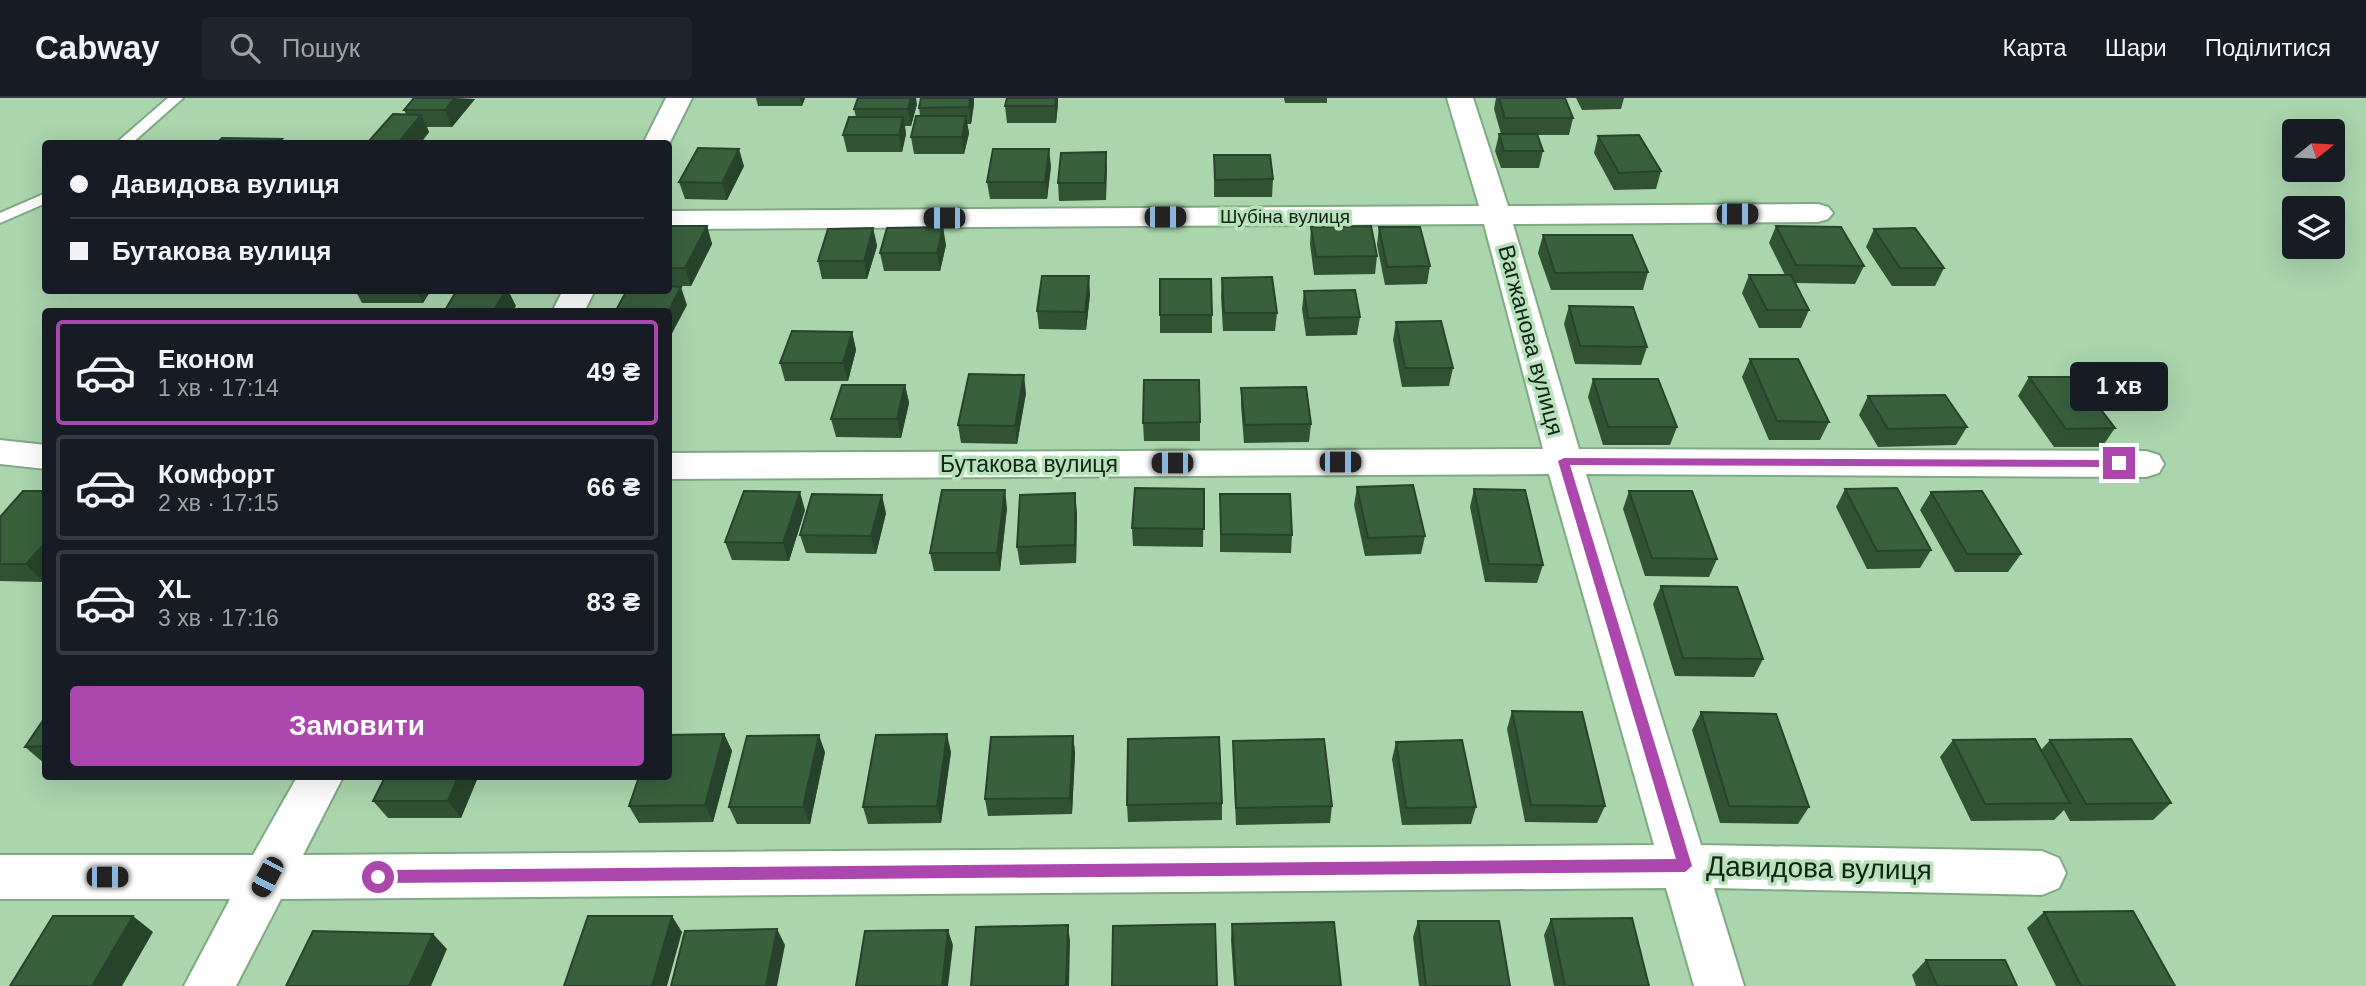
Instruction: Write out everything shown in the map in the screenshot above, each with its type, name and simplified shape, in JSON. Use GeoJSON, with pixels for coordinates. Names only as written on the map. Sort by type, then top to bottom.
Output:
{"type":"FeatureCollection","features":[{"type":"Feature","properties":{"kind":"street"},"geometry":{"type":"LineString","coordinates":[[658,140],[680,98]]}},
{"type":"Feature","properties":{"kind":"street","name":"Вагжанова вулиця"},"geometry":{"type":"LineString","coordinates":[[1460,98],[1719,986]]}},
{"type":"Feature","properties":{"kind":"street","name":"Шубіна вулиця"},"geometry":{"type":"LineString","coordinates":[[672,220],[1818,213]]}},
{"type":"Feature","properties":{"kind":"street"},"geometry":{"type":"LineString","coordinates":[[0,452],[42,457]]}},
{"type":"Feature","properties":{"kind":"street","name":"Бутакова вулиця"},"geometry":{"type":"LineString","coordinates":[[672,466],[1564,461],[2147,464]]}},
{"type":"Feature","properties":{"kind":"street"},"geometry":{"type":"LineString","coordinates":[[209,986],[318,780]]}},
{"type":"Feature","properties":{"kind":"street","name":"Давидова вулиця"},"geometry":{"type":"LineString","coordinates":[[0,877],[1685,866],[2042,873]]}},
{"type":"Feature","properties":{"kind":"lane"},"geometry":{"type":"LineString","coordinates":[[127,140],[176,98]]}},
{"type":"Feature","properties":{"kind":"lane"},"geometry":{"type":"LineString","coordinates":[[0,219],[42,199]]}},
{"type":"Feature","properties":{"kind":"building"},"geometry":{"type":"Polygon","coordinates":[[[414,98],[455,98],[445,110],[404,110],[414,98]]]}},
{"type":"Feature","properties":{"kind":"building"},"geometry":{"type":"Polygon","coordinates":[[[858,98],[911,98],[908,109],[854,109],[858,98]]]}},
{"type":"Feature","properties":{"kind":"building"},"geometry":{"type":"Polygon","coordinates":[[[921,98],[970,98],[969,107],[919,108],[921,98]]]}},
{"type":"Feature","properties":{"kind":"building"},"geometry":{"type":"Polygon","coordinates":[[[1007,98],[1056,98],[1055,106],[1005,106],[1007,98]]]}},
{"type":"Feature","properties":{"kind":"building"},"geometry":{"type":"Polygon","coordinates":[[[1499,98],[1565,98],[1573,118],[1505,118],[1499,98]]]}},
{"type":"Feature","properties":{"kind":"building"},"geometry":{"type":"Polygon","coordinates":[[[393,114],[421,115],[400,140],[370,140],[393,114]]]}},
{"type":"Feature","properties":{"kind":"building"},"geometry":{"type":"Polygon","coordinates":[[[916,116],[966,116],[962,137],[911,137],[916,116]]]}},
{"type":"Feature","properties":{"kind":"building"},"geometry":{"type":"Polygon","coordinates":[[[849,117],[903,117],[899,135],[843,135],[849,117]]]}},
{"type":"Feature","properties":{"kind":"building"},"geometry":{"type":"Polygon","coordinates":[[[1499,134],[1537,134],[1543,151],[1504,151],[1499,134]]]}},
{"type":"Feature","properties":{"kind":"building"},"geometry":{"type":"Polygon","coordinates":[[[1639,135],[1661,171],[1619,173],[1598,136],[1639,135]]]}},
{"type":"Feature","properties":{"kind":"building"},"geometry":{"type":"Polygon","coordinates":[[[222,138],[282,139],[281,140],[220,140],[222,138]]]}},
{"type":"Feature","properties":{"kind":"building"},"geometry":{"type":"Polygon","coordinates":[[[698,148],[739,149],[722,183],[679,182],[698,148]]]}},
{"type":"Feature","properties":{"kind":"building"},"geometry":{"type":"Polygon","coordinates":[[[993,149],[1049,149],[1045,182],[987,182],[993,149]]]}},
{"type":"Feature","properties":{"kind":"building"},"geometry":{"type":"Polygon","coordinates":[[[1106,152],[1105,183],[1058,183],[1061,153],[1106,152]]]}},
{"type":"Feature","properties":{"kind":"building"},"geometry":{"type":"Polygon","coordinates":[[[1214,155],[1270,155],[1273,179],[1215,180],[1214,155]]]}},
{"type":"Feature","properties":{"kind":"building"},"geometry":{"type":"Polygon","coordinates":[[[672,226],[707,226],[685,268],[672,268],[672,226]]]}},
{"type":"Feature","properties":{"kind":"building"},"geometry":{"type":"Polygon","coordinates":[[[1371,226],[1377,256],[1316,257],[1311,227],[1371,226]]]}},
{"type":"Feature","properties":{"kind":"building"},"geometry":{"type":"Polygon","coordinates":[[[1776,226],[1841,227],[1864,266],[1796,265],[1776,226]]]}},
{"type":"Feature","properties":{"kind":"building"},"geometry":{"type":"Polygon","coordinates":[[[943,227],[937,253],[880,253],[887,228],[943,227]]]}},
{"type":"Feature","properties":{"kind":"building"},"geometry":{"type":"Polygon","coordinates":[[[1379,227],[1420,227],[1430,266],[1387,267],[1379,227]]]}},
{"type":"Feature","properties":{"kind":"building"},"geometry":{"type":"Polygon","coordinates":[[[873,228],[864,261],[818,261],[828,229],[873,228]]]}},
{"type":"Feature","properties":{"kind":"building"},"geometry":{"type":"Polygon","coordinates":[[[1915,228],[1944,268],[1900,268],[1874,229],[1915,228]]]}},
{"type":"Feature","properties":{"kind":"building"},"geometry":{"type":"Polygon","coordinates":[[[1543,235],[1632,235],[1648,272],[1555,273],[1543,235]]]}},
{"type":"Feature","properties":{"kind":"building"},"geometry":{"type":"Polygon","coordinates":[[[1749,275],[1791,275],[1809,310],[1767,310],[1749,275]]]}},
{"type":"Feature","properties":{"kind":"building"},"geometry":{"type":"Polygon","coordinates":[[[1042,276],[1089,276],[1085,312],[1037,311],[1042,276]]]}},
{"type":"Feature","properties":{"kind":"building"},"geometry":{"type":"Polygon","coordinates":[[[1272,277],[1277,313],[1224,313],[1222,278],[1272,277]]]}},
{"type":"Feature","properties":{"kind":"building"},"geometry":{"type":"Polygon","coordinates":[[[1160,279],[1211,279],[1212,315],[1160,315],[1160,279]]]}},
{"type":"Feature","properties":{"kind":"building"},"geometry":{"type":"Polygon","coordinates":[[[672,286],[681,287],[670,308],[617,308],[625,294],[672,294],[672,286]]]}},
{"type":"Feature","properties":{"kind":"building"},"geometry":{"type":"Polygon","coordinates":[[[1355,290],[1360,317],[1308,318],[1304,291],[1355,290]]]}},
{"type":"Feature","properties":{"kind":"building"},"geometry":{"type":"Polygon","coordinates":[[[455,294],[504,294],[495,308],[446,308],[455,294]]]}},
{"type":"Feature","properties":{"kind":"building"},"geometry":{"type":"Polygon","coordinates":[[[1569,306],[1633,307],[1647,347],[1580,346],[1569,306]]]}},
{"type":"Feature","properties":{"kind":"building"},"geometry":{"type":"Polygon","coordinates":[[[1441,321],[1453,368],[1405,368],[1396,322],[1441,321]]]}},
{"type":"Feature","properties":{"kind":"building"},"geometry":{"type":"Polygon","coordinates":[[[792,331],[852,332],[843,363],[780,363],[792,331]]]}},
{"type":"Feature","properties":{"kind":"building"},"geometry":{"type":"Polygon","coordinates":[[[1750,359],[1798,359],[1829,422],[1777,421],[1750,359]]]}},
{"type":"Feature","properties":{"kind":"building"},"geometry":{"type":"Polygon","coordinates":[[[969,374],[1024,375],[1015,426],[958,425],[969,374]]]}},
{"type":"Feature","properties":{"kind":"building"},"geometry":{"type":"Polygon","coordinates":[[[2029,377],[2076,377],[2115,428],[2066,429],[2029,377]]]}},
{"type":"Feature","properties":{"kind":"building"},"geometry":{"type":"Polygon","coordinates":[[[1593,379],[1658,379],[1677,427],[1608,427],[1593,379]]]}},
{"type":"Feature","properties":{"kind":"building"},"geometry":{"type":"Polygon","coordinates":[[[1144,380],[1199,380],[1200,422],[1143,423],[1144,380]]]}},
{"type":"Feature","properties":{"kind":"building"},"geometry":{"type":"Polygon","coordinates":[[[842,385],[905,385],[897,419],[831,419],[842,385]]]}},
{"type":"Feature","properties":{"kind":"building"},"geometry":{"type":"Polygon","coordinates":[[[1306,387],[1311,424],[1245,425],[1241,388],[1306,387]]]}},
{"type":"Feature","properties":{"kind":"building"},"geometry":{"type":"Polygon","coordinates":[[[1945,395],[1967,427],[1888,429],[1868,396],[1945,395]]]}},
{"type":"Feature","properties":{"kind":"building"},"geometry":{"type":"Polygon","coordinates":[[[1413,485],[1425,536],[1368,538],[1357,487],[1413,485]]]}},
{"type":"Feature","properties":{"kind":"building"},"geometry":{"type":"Polygon","coordinates":[[[1135,488],[1204,489],[1204,529],[1132,528],[1135,488]]]}},
{"type":"Feature","properties":{"kind":"building"},"geometry":{"type":"Polygon","coordinates":[[[1897,488],[1931,550],[1877,551],[1845,489],[1897,488]]]}},
{"type":"Feature","properties":{"kind":"building"},"geometry":{"type":"Polygon","coordinates":[[[1474,489],[1525,490],[1543,565],[1489,564],[1474,489]]]}},
{"type":"Feature","properties":{"kind":"building"},"geometry":{"type":"Polygon","coordinates":[[[942,490],[1005,490],[997,553],[930,553],[942,490]]]}},
{"type":"Feature","properties":{"kind":"building"},"geometry":{"type":"Polygon","coordinates":[[[23,491],[42,491],[42,546],[26,564],[0,564],[0,517],[23,491]]]}},
{"type":"Feature","properties":{"kind":"building"},"geometry":{"type":"Polygon","coordinates":[[[744,491],[800,492],[783,543],[725,542],[744,491]]]}},
{"type":"Feature","properties":{"kind":"building"},"geometry":{"type":"Polygon","coordinates":[[[1629,491],[1692,491],[1717,559],[1652,558],[1629,491]]]}},
{"type":"Feature","properties":{"kind":"building"},"geometry":{"type":"Polygon","coordinates":[[[1982,491],[2021,554],[1967,554],[1931,492],[1982,491]]]}},
{"type":"Feature","properties":{"kind":"building"},"geometry":{"type":"Polygon","coordinates":[[[1075,493],[1075,545],[1017,547],[1020,495],[1075,493]]]}},
{"type":"Feature","properties":{"kind":"building"},"geometry":{"type":"Polygon","coordinates":[[[812,494],[882,495],[871,536],[800,535],[812,494]]]}},
{"type":"Feature","properties":{"kind":"building"},"geometry":{"type":"Polygon","coordinates":[[[1220,494],[1290,494],[1292,535],[1221,534],[1220,494]]]}},
{"type":"Feature","properties":{"kind":"building"},"geometry":{"type":"Polygon","coordinates":[[[1661,586],[1737,587],[1763,659],[1683,658],[1661,586]]]}},
{"type":"Feature","properties":{"kind":"building"},"geometry":{"type":"Polygon","coordinates":[[[1512,711],[1582,712],[1605,806],[1531,805],[1512,711]]]}},
{"type":"Feature","properties":{"kind":"building"},"geometry":{"type":"Polygon","coordinates":[[[1701,712],[1776,714],[1809,807],[1729,806],[1701,712]]]}},
{"type":"Feature","properties":{"kind":"building"},"geometry":{"type":"Polygon","coordinates":[[[42,722],[42,746],[25,747],[42,722]]]}},
{"type":"Feature","properties":{"kind":"building"},"geometry":{"type":"Polygon","coordinates":[[[724,734],[705,805],[629,806],[638,780],[672,780],[672,735],[724,734]]]}},
{"type":"Feature","properties":{"kind":"building"},"geometry":{"type":"Polygon","coordinates":[[[947,734],[937,806],[863,807],[876,735],[947,734]]]}},
{"type":"Feature","properties":{"kind":"building"},"geometry":{"type":"Polygon","coordinates":[[[819,735],[803,807],[729,807],[747,736],[819,735]]]}},
{"type":"Feature","properties":{"kind":"building"},"geometry":{"type":"Polygon","coordinates":[[[1073,736],[1070,798],[985,799],[991,737],[1073,736]]]}},
{"type":"Feature","properties":{"kind":"building"},"geometry":{"type":"Polygon","coordinates":[[[1219,737],[1222,803],[1127,805],[1128,739],[1219,737]]]}},
{"type":"Feature","properties":{"kind":"building"},"geometry":{"type":"Polygon","coordinates":[[[1324,739],[1332,806],[1236,808],[1233,741],[1324,739]]]}},
{"type":"Feature","properties":{"kind":"building"},"geometry":{"type":"Polygon","coordinates":[[[2035,739],[2070,803],[1985,804],[1953,740],[2035,739]]]}},
{"type":"Feature","properties":{"kind":"building"},"geometry":{"type":"Polygon","coordinates":[[[2131,739],[2171,803],[2086,804],[2050,740],[2131,739]]]}},
{"type":"Feature","properties":{"kind":"building"},"geometry":{"type":"Polygon","coordinates":[[[1462,740],[1476,807],[1406,808],[1396,742],[1462,740]]]}},
{"type":"Feature","properties":{"kind":"building"},"geometry":{"type":"Polygon","coordinates":[[[384,780],[457,780],[448,801],[373,801],[384,780]]]}},
{"type":"Feature","properties":{"kind":"building"},"geometry":{"type":"Polygon","coordinates":[[[2133,911],[2175,986],[2081,986],[2044,912],[2133,911]]]}},
{"type":"Feature","properties":{"kind":"building"},"geometry":{"type":"Polygon","coordinates":[[[53,916],[133,916],[92,986],[10,986],[53,916]]]}},
{"type":"Feature","properties":{"kind":"building"},"geometry":{"type":"Polygon","coordinates":[[[588,916],[672,916],[652,986],[564,986],[588,916]]]}},
{"type":"Feature","properties":{"kind":"building"},"geometry":{"type":"Polygon","coordinates":[[[1632,918],[1649,986],[1565,986],[1551,919],[1632,918]]]}},
{"type":"Feature","properties":{"kind":"building"},"geometry":{"type":"Polygon","coordinates":[[[1418,921],[1499,921],[1510,986],[1426,986],[1418,921]]]}},
{"type":"Feature","properties":{"kind":"building"},"geometry":{"type":"Polygon","coordinates":[[[1334,922],[1341,986],[1236,986],[1232,924],[1334,922]]]}},
{"type":"Feature","properties":{"kind":"building"},"geometry":{"type":"Polygon","coordinates":[[[1215,924],[1217,986],[1112,986],[1113,926],[1215,924]]]}},
{"type":"Feature","properties":{"kind":"building"},"geometry":{"type":"Polygon","coordinates":[[[1068,925],[1066,986],[971,986],[976,927],[1068,925]]]}},
{"type":"Feature","properties":{"kind":"building"},"geometry":{"type":"Polygon","coordinates":[[[777,929],[766,986],[671,986],[685,931],[777,929]]]}},
{"type":"Feature","properties":{"kind":"building"},"geometry":{"type":"Polygon","coordinates":[[[948,930],[942,986],[856,986],[865,931],[948,930]]]}},
{"type":"Feature","properties":{"kind":"building"},"geometry":{"type":"Polygon","coordinates":[[[313,931],[433,934],[409,986],[286,986],[313,931]]]}},
{"type":"Feature","properties":{"kind":"building"},"geometry":{"type":"Polygon","coordinates":[[[1926,960],[2005,960],[2017,986],[1937,986],[1926,960]]]}},
{"type":"Feature","properties":{"kind":"route"},"geometry":{"type":"LineString","coordinates":[[378,877],[1685,866],[1564,461],[2119,463]]}}]}
